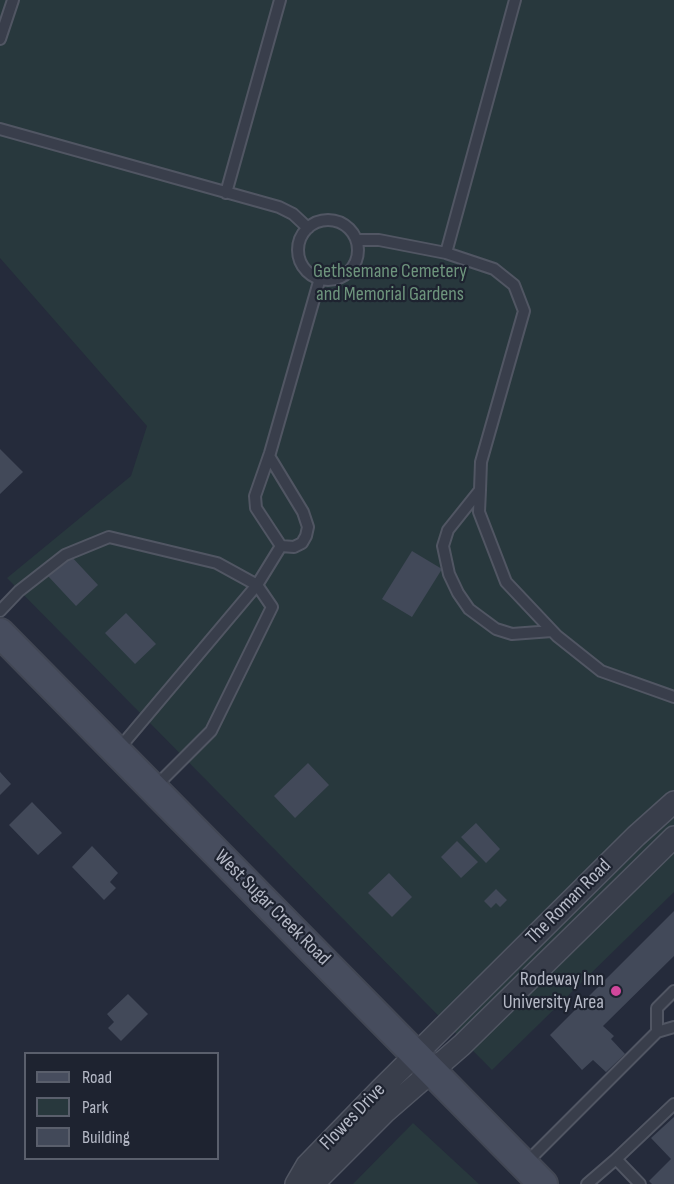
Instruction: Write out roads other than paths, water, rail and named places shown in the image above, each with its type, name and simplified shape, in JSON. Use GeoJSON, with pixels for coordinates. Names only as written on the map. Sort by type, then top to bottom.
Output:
{"type":"FeatureCollection","features":[{"type":"Feature","properties":{"kind":"main road","name":"West Sugar Creek Road"},"geometry":{"type":"LineString","coordinates":[[0,633],[533,1174]]}},
{"type":"Feature","properties":{"kind":"street","name":"The Roman Road"},"geometry":{"type":"LineString","coordinates":[[424,1063],[636,836],[674,802]]}},
{"type":"Feature","properties":{"kind":"street","name":"The Roman Road"},"geometry":{"type":"LineString","coordinates":[[424,1063],[462,1045],[674,837]]}},
{"type":"Feature","properties":{"kind":"street","name":"Flowes Drive"},"geometry":{"type":"LineString","coordinates":[[296,1184],[307,1165],[424,1063]]}},
{"type":"Feature","properties":{"kind":"street","name":"Flowes Drive"},"geometry":{"type":"LineString","coordinates":[[311,1184],[385,1112],[424,1063]]}},
{"type":"Feature","properties":{"kind":"lane"},"geometry":{"type":"LineString","coordinates":[[0,39],[13,0]]}},
{"type":"Feature","properties":{"kind":"lane"},"geometry":{"type":"LineString","coordinates":[[226,193],[280,0]]}},
{"type":"Feature","properties":{"kind":"lane"},"geometry":{"type":"LineString","coordinates":[[446,253],[515,0]]}},
{"type":"Feature","properties":{"kind":"lane"},"geometry":{"type":"LineString","coordinates":[[0,129],[279,207],[293,214],[308,228]]}},
{"type":"Feature","properties":{"kind":"lane"},"geometry":{"type":"LineString","coordinates":[[336,221],[346,225],[357,240],[357,258],[346,273],[338,278],[320,278],[303,266],[299,246],[302,236],[316,222],[336,221]]}},
{"type":"Feature","properties":{"kind":"lane"},"geometry":{"type":"LineString","coordinates":[[357,240],[379,240],[446,253],[494,269],[514,285],[524,311],[481,462],[479,512],[506,582],[552,631],[602,671],[674,697]]}},
{"type":"Feature","properties":{"kind":"lane"},"geometry":{"type":"LineString","coordinates":[[281,546],[256,508],[255,496],[269,456],[320,278]]}},
{"type":"Feature","properties":{"kind":"lane"},"geometry":{"type":"LineString","coordinates":[[269,456],[299,505],[308,527],[302,543],[294,547],[281,546]]}},
{"type":"Feature","properties":{"kind":"lane"},"geometry":{"type":"LineString","coordinates":[[480,490],[448,530],[443,546],[449,574],[458,593],[469,609],[496,629],[512,634],[552,631]]}},
{"type":"Feature","properties":{"kind":"lane"},"geometry":{"type":"LineString","coordinates":[[0,611],[19,591],[65,555],[109,537],[217,563],[257,585],[272,607],[211,731],[153,789]]}},
{"type":"Feature","properties":{"kind":"lane"},"geometry":{"type":"LineString","coordinates":[[117,751],[257,585],[281,546]]}},
{"type":"Feature","properties":{"kind":"lane"},"geometry":{"type":"LineString","coordinates":[[657,1032],[657,1008],[674,991]]}},
{"type":"Feature","properties":{"kind":"lane"},"geometry":{"type":"LineString","coordinates":[[533,1174],[657,1032],[674,1027]]}},
{"type":"Feature","properties":{"kind":"lane"},"geometry":{"type":"LineString","coordinates":[[586,1184],[674,1104]]}},
{"type":"Feature","properties":{"kind":"lane"},"geometry":{"type":"LineString","coordinates":[[616,1159],[640,1184]]}},
{"type":"Feature","properties":{"kind":"place","name":"Rodeway Inn University Area"},"geometry":{"type":"Point","coordinates":[616,991]}},
{"type":"Feature","properties":{"kind":"park label","name":"Gethsemane Cemetery and Memorial Gardens"},"geometry":{"type":"Point","coordinates":[390,284]}}]}
